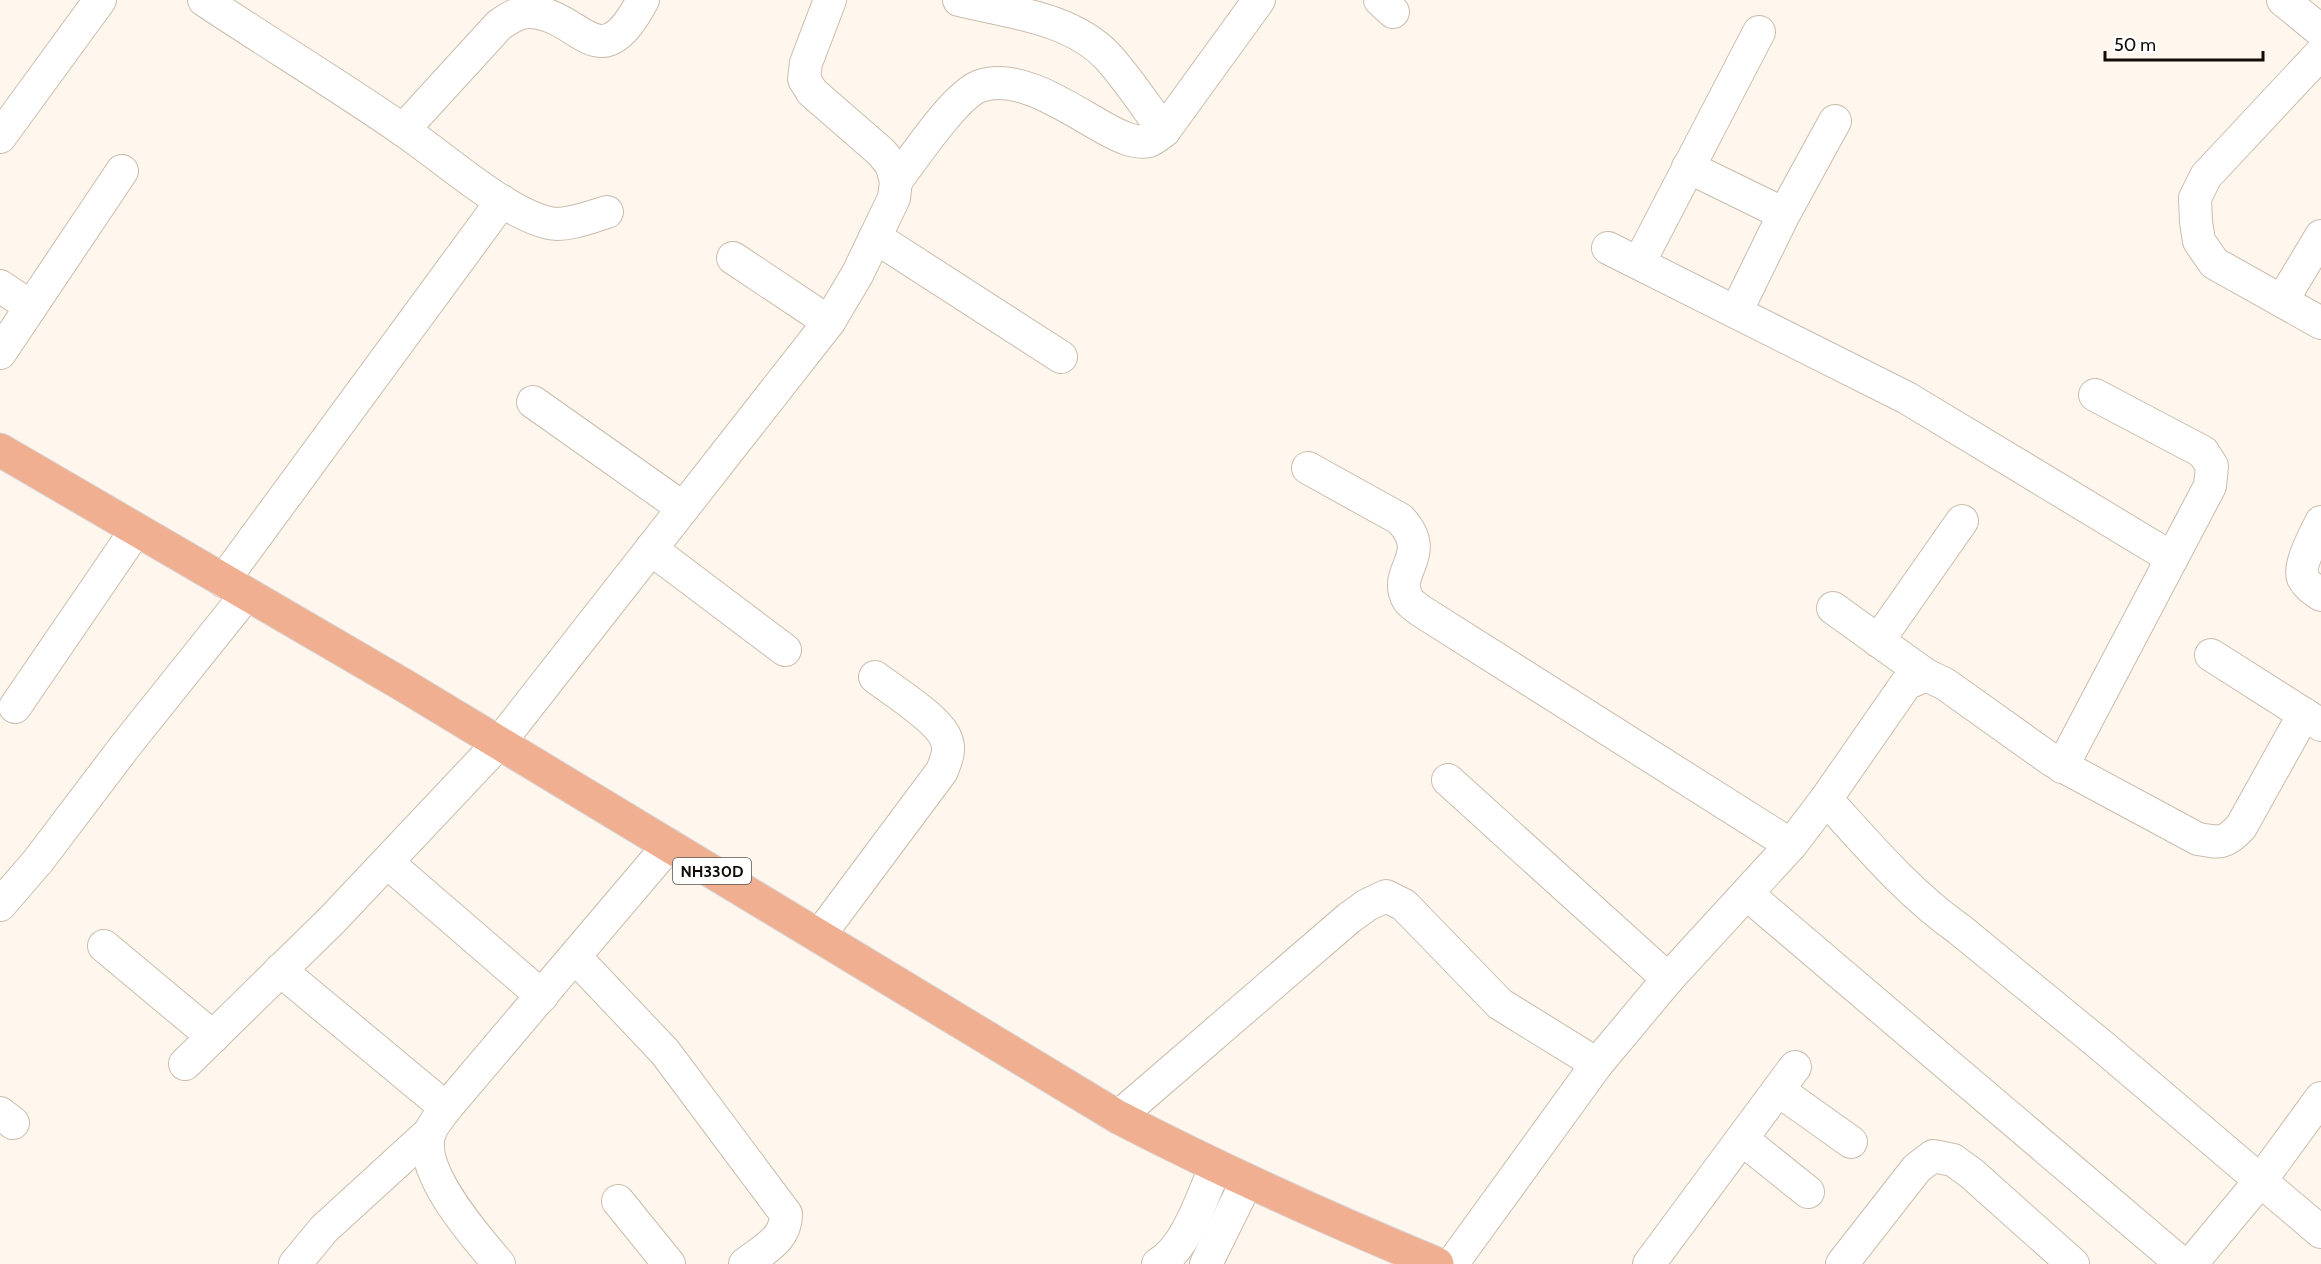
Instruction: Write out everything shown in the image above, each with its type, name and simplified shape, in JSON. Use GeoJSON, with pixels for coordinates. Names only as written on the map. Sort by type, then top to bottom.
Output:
{"type":"FeatureCollection","features":[{"type":"Feature","properties":{"kind":"highway","name":"NH330D"},"geometry":{"type":"LineString","coordinates":[[0,450],[405,686],[1118,1117],[1247,1181],[1347,1227],[1437,1264]]}},
{"type":"Feature","properties":{"kind":"street"},"geometry":{"type":"LineString","coordinates":[[0,137],[100,0]]}},
{"type":"Feature","properties":{"kind":"street"},"geometry":{"type":"LineString","coordinates":[[204,0],[403,130],[502,201],[527,215],[551,224],[569,222],[607,212]]}},
{"type":"Feature","properties":{"kind":"street"},"geometry":{"type":"LineString","coordinates":[[403,130],[499,24],[511,16],[526,12],[545,14],[592,41],[609,39],[622,32],[643,0]]}},
{"type":"Feature","properties":{"kind":"street"},"geometry":{"type":"LineString","coordinates":[[185,1064],[388,863],[499,743],[829,322],[876,237],[894,198],[896,181],[891,164],[881,152],[812,92],[804,79],[806,63],[830,0]]}},
{"type":"Feature","properties":{"kind":"street"},"geometry":{"type":"LineString","coordinates":[[959,0],[1033,17],[1060,26],[1086,39],[1107,57],[1164,131]]}},
{"type":"Feature","properties":{"kind":"street"},"geometry":{"type":"LineString","coordinates":[[896,181],[960,99],[979,86],[1005,81],[1031,89],[1119,136],[1136,141],[1151,140],[1164,131],[1258,0]]}},
{"type":"Feature","properties":{"kind":"street"},"geometry":{"type":"LineString","coordinates":[[2283,0],[2321,31]]}},
{"type":"Feature","properties":{"kind":"street"},"geometry":{"type":"LineString","coordinates":[[1639,263],[1759,32]]}},
{"type":"Feature","properties":{"kind":"street"},"geometry":{"type":"LineString","coordinates":[[2321,53],[2206,176],[2195,198],[2199,241],[2214,262],[2321,323]]}},
{"type":"Feature","properties":{"kind":"street"},"geometry":{"type":"LineString","coordinates":[[1736,312],[1784,214],[1835,121]]}},
{"type":"Feature","properties":{"kind":"street"},"geometry":{"type":"LineString","coordinates":[[1688,167],[1784,214]]}},
{"type":"Feature","properties":{"kind":"street"},"geometry":{"type":"LineString","coordinates":[[0,353],[123,171]]}},
{"type":"Feature","properties":{"kind":"street"},"geometry":{"type":"LineString","coordinates":[[0,905],[38,861],[126,745],[502,201]]}},
{"type":"Feature","properties":{"kind":"street"},"geometry":{"type":"LineString","coordinates":[[2282,301],[2321,236]]}},
{"type":"Feature","properties":{"kind":"street"},"geometry":{"type":"LineString","coordinates":[[876,237],[1061,357]]}},
{"type":"Feature","properties":{"kind":"street"},"geometry":{"type":"LineString","coordinates":[[1608,248],[1907,398],[2172,558]]}},
{"type":"Feature","properties":{"kind":"street"},"geometry":{"type":"LineString","coordinates":[[733,258],[829,322]]}},
{"type":"Feature","properties":{"kind":"street"},"geometry":{"type":"LineString","coordinates":[[0,286],[31,307]]}},
{"type":"Feature","properties":{"kind":"street"},"geometry":{"type":"LineString","coordinates":[[2062,767],[2210,486],[2212,466],[2203,452],[2095,395]]}},
{"type":"Feature","properties":{"kind":"street"},"geometry":{"type":"LineString","coordinates":[[533,402],[683,508]]}},
{"type":"Feature","properties":{"kind":"street"},"geometry":{"type":"LineString","coordinates":[[1308,468],[1400,519],[1411,531],[1415,548],[1404,585],[1407,599],[1421,611],[1791,845]]}},
{"type":"Feature","properties":{"kind":"street"},"geometry":{"type":"LineString","coordinates":[[1878,641],[1962,521]]}},
{"type":"Feature","properties":{"kind":"street"},"geometry":{"type":"LineString","coordinates":[[2321,522],[2304,562],[2302,575],[2307,585],[2321,595]]}},
{"type":"Feature","properties":{"kind":"street"},"geometry":{"type":"LineString","coordinates":[[15,707],[136,530]]}},
{"type":"Feature","properties":{"kind":"street"},"geometry":{"type":"LineString","coordinates":[[651,549],[785,650]]}},
{"type":"Feature","properties":{"kind":"street"},"geometry":{"type":"LineString","coordinates":[[1833,608],[1926,675],[1945,684],[2062,767],[2198,839],[2217,843],[2230,839],[2241,826],[2313,720],[2211,655]]}},
{"type":"Feature","properties":{"kind":"street"},"geometry":{"type":"LineString","coordinates":[[1452,1264],[1597,1064],[1668,979],[1791,845],[1906,684],[1926,675]]}},
{"type":"Feature","properties":{"kind":"street"},"geometry":{"type":"LineString","coordinates":[[819,936],[942,771],[948,754],[946,738],[933,721],[875,677]]}},
{"type":"Feature","properties":{"kind":"street"},"geometry":{"type":"LineString","coordinates":[[1448,780],[1668,979]]}},
{"type":"Feature","properties":{"kind":"street"},"geometry":{"type":"LineString","coordinates":[[1826,799],[1889,869],[1929,906],[2102,1046],[2321,1232]]}},
{"type":"Feature","properties":{"kind":"street"},"geometry":{"type":"LineString","coordinates":[[295,1264],[324,1229],[438,1120],[669,844]]}},
{"type":"Feature","properties":{"kind":"street"},"geometry":{"type":"LineString","coordinates":[[388,863],[542,996]]}},
{"type":"Feature","properties":{"kind":"street"},"geometry":{"type":"LineString","coordinates":[[1747,894],[2182,1264]]}},
{"type":"Feature","properties":{"kind":"street"},"geometry":{"type":"LineString","coordinates":[[1118,1117],[1349,918],[1366,905],[1386,896],[1404,905],[1500,1004],[1597,1064]]}},
{"type":"Feature","properties":{"kind":"street"},"geometry":{"type":"LineString","coordinates":[[104,946],[213,1036]]}},
{"type":"Feature","properties":{"kind":"street"},"geometry":{"type":"LineString","coordinates":[[575,957],[670,1058],[786,1214],[786,1227],[779,1238],[745,1264]]}},
{"type":"Feature","properties":{"kind":"street"},"geometry":{"type":"LineString","coordinates":[[280,970],[438,1120]]}},
{"type":"Feature","properties":{"kind":"street"},"geometry":{"type":"LineString","coordinates":[[1649,1264],[1787,1078],[1851,1142]]}},
{"type":"Feature","properties":{"kind":"street"},"geometry":{"type":"LineString","coordinates":[[2191,1264],[2261,1180],[2321,1098]]}},
{"type":"Feature","properties":{"kind":"street"},"geometry":{"type":"LineString","coordinates":[[438,1120],[428,1150],[434,1174],[454,1207],[499,1264]]}},
{"type":"Feature","properties":{"kind":"street"},"geometry":{"type":"LineString","coordinates":[[1742,1139],[1808,1191]]}},
{"type":"Feature","properties":{"kind":"street"},"geometry":{"type":"LineString","coordinates":[[1842,1264],[1917,1168],[1933,1156],[1953,1160],[1971,1173],[2073,1264]]}},
{"type":"Feature","properties":{"kind":"street"},"geometry":{"type":"LineString","coordinates":[[1158,1264],[1179,1247],[1216,1166]]}},
{"type":"Feature","properties":{"kind":"street"},"geometry":{"type":"LineString","coordinates":[[1206,1264],[1247,1181]]}},
{"type":"Feature","properties":{"kind":"street"},"geometry":{"type":"LineString","coordinates":[[618,1201],[669,1264]]}}]}
